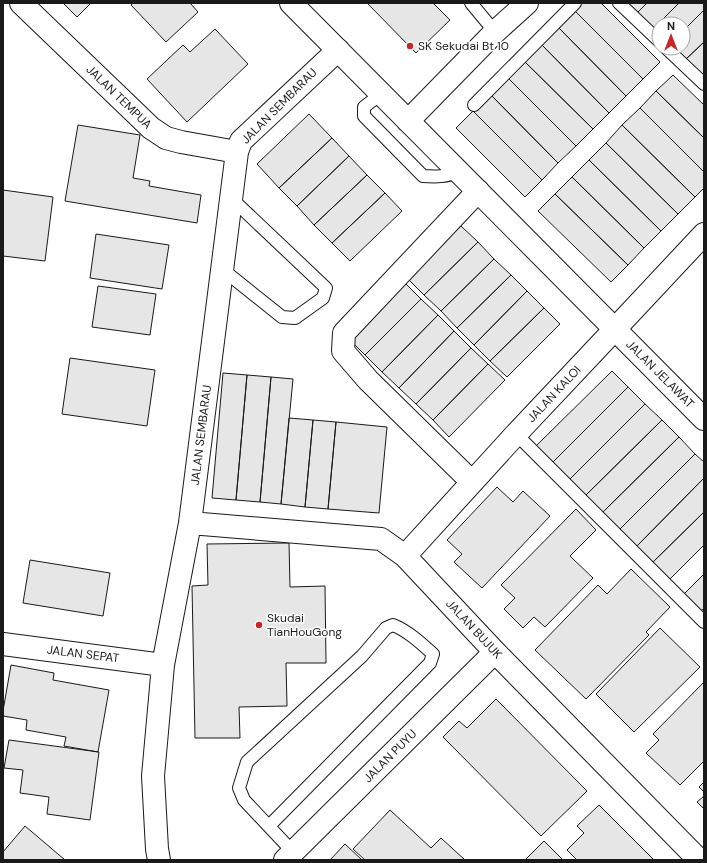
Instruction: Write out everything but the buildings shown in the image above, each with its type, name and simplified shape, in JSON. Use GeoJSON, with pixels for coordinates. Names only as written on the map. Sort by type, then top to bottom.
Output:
{"type":"FeatureCollection","features":[{"type":"Feature","properties":{"kind":"street","name":"JALAN TEMPUA"},"geometry":{"type":"LineString","coordinates":[[21,3],[151,128],[166,138],[180,142],[237,152]]}},
{"type":"Feature","properties":{"kind":"street","name":"JALAN JELAWAT"},"geometry":{"type":"LineString","coordinates":[[291,3],[704,419]]}},
{"type":"Feature","properties":{"kind":"street"},"geometry":{"type":"LineString","coordinates":[[408,121],[495,32],[527,3]]}},
{"type":"Feature","properties":{"kind":"street","name":"JALAN SEMBARAU"},"geometry":{"type":"LineString","coordinates":[[159,860],[157,849],[153,776],[163,665],[190,523],[237,152],[241,141],[338,50]]}},
{"type":"Feature","properties":{"kind":"street"},"geometry":{"type":"LineString","coordinates":[[472,482],[368,380],[343,351],[344,333],[478,191]]}},
{"type":"Feature","properties":{"kind":"street","name":"JALAN KALOI"},"geometry":{"type":"LineString","coordinates":[[405,556],[516,434],[704,234]]}},
{"type":"Feature","properties":{"kind":"street","name":"JALAN BUJUK"},"geometry":{"type":"LineString","coordinates":[[190,523],[381,539],[405,556],[495,652],[699,860]]}},
{"type":"Feature","properties":{"kind":"street","name":"JALAN SEPAT"},"geometry":{"type":"LineString","coordinates":[[3,644],[163,665]]}},
{"type":"Feature","properties":{"kind":"street","name":"JALAN PUYU"},"geometry":{"type":"LineString","coordinates":[[289,856],[495,652]]}},
{"type":"Feature","properties":{"kind":"lane"},"geometry":{"type":"LineString","coordinates":[[471,3],[495,32]]}},
{"type":"Feature","properties":{"kind":"lane"},"geometry":{"type":"LineString","coordinates":[[474,105],[575,3]]}},
{"type":"Feature","properties":{"kind":"lane"},"geometry":{"type":"LineString","coordinates":[[619,3],[651,33]]}},
{"type":"Feature","properties":{"kind":"lane"},"geometry":{"type":"LineString","coordinates":[[674,56],[704,84]]}},
{"type":"Feature","properties":{"kind":"lane"},"geometry":{"type":"LineString","coordinates":[[381,94],[364,107],[364,116],[423,176],[444,176],[458,171]]}},
{"type":"Feature","properties":{"kind":"lane"},"geometry":{"type":"LineString","coordinates":[[222,269],[282,317],[295,318],[323,298],[326,288],[231,198]]}},
{"type":"Feature","properties":{"kind":"lane"},"geometry":{"type":"LineString","coordinates":[[516,434],[704,622]]}},
{"type":"Feature","properties":{"kind":"lane"},"geometry":{"type":"LineString","coordinates":[[269,826],[430,663],[433,654],[400,628],[393,625],[386,628],[362,656],[247,762],[238,788],[244,800],[269,826],[289,856]]}},
{"type":"Feature","properties":{"kind":"place","name":"SK Sekudai Bt 10"},"geometry":{"type":"Point","coordinates":[410,46]}},
{"type":"Feature","properties":{"kind":"place","name":"Skudai TianHouGong"},"geometry":{"type":"Point","coordinates":[259,625]}}]}
